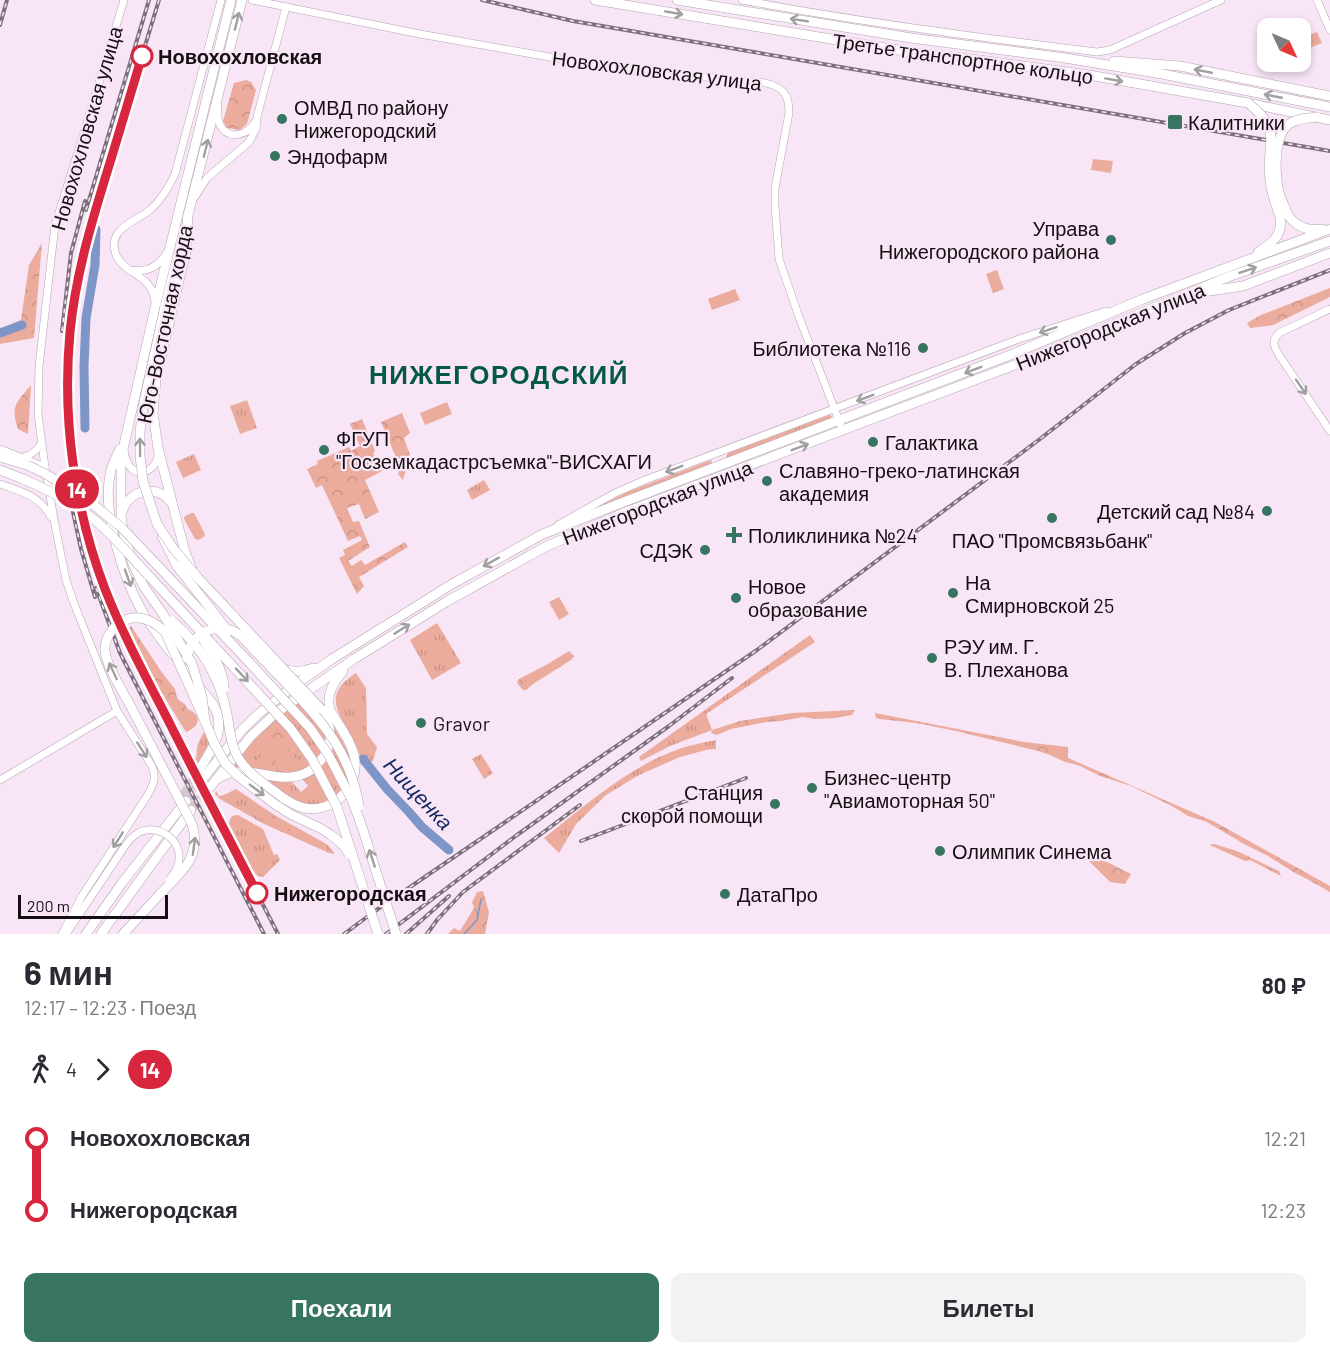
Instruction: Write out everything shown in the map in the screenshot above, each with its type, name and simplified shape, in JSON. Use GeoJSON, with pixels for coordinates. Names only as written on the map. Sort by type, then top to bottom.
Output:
{"type":"FeatureCollection","features":[{"type":"Feature","properties":{"kind":"main road","name":"Юго-Восточная хорда"},"geometry":{"type":"LineString","coordinates":[[231,0],[123,441],[121,516],[133,564],[144,587],[163,614],[192,664],[202,696],[205,721],[214,743],[231,770],[284,810],[331,835],[347,851],[358,872]]}},
{"type":"Feature","properties":{"kind":"main road","name":"Юго-Восточная хорда"},"geometry":{"type":"LineString","coordinates":[[242,0],[165,306],[143,407],[140,456],[144,481],[157,524],[177,566],[272,687]]}},
{"type":"Feature","properties":{"kind":"main road","name":"Третье транспортное кольцо"},"geometry":{"type":"LineString","coordinates":[[595,0],[888,48],[1089,75],[1330,120]]}},
{"type":"Feature","properties":{"kind":"main road","name":"Третье транспортное кольцо"},"geometry":{"type":"LineString","coordinates":[[677,0],[911,38],[1065,58],[1162,74],[1330,107]]}},
{"type":"Feature","properties":{"kind":"main road"},"geometry":{"type":"LineString","coordinates":[[1065,58],[1180,66],[1330,96]]}},
{"type":"Feature","properties":{"kind":"main road"},"geometry":{"type":"LineString","coordinates":[[1248,103],[1265,119],[1270,128],[1272,137],[1269,157],[1270,180],[1273,197],[1284,216],[1304,229],[1330,229]]}},
{"type":"Feature","properties":{"kind":"main road"},"geometry":{"type":"LineString","coordinates":[[1240,262],[1273,242],[1280,231],[1284,216],[1277,179],[1277,156],[1279,139],[1283,131],[1298,119],[1317,117]]}},
{"type":"Feature","properties":{"kind":"main road"},"geometry":{"type":"LineString","coordinates":[[188,216],[186,251],[154,394],[153,413],[159,448],[185,552],[202,587],[269,660],[279,667],[293,671],[322,666]]}},
{"type":"Feature","properties":{"kind":"main road","name":"Нижегородская улица"},"geometry":{"type":"LineString","coordinates":[[193,680],[213,704],[219,723],[218,737],[200,776],[257,715],[322,666],[452,584],[543,534],[1013,354],[1143,299],[1330,229]]}},
{"type":"Feature","properties":{"kind":"main road","name":"Нижегородская улица"},"geometry":{"type":"LineString","coordinates":[[207,791],[239,750],[276,713],[353,660],[457,595],[521,559],[626,512],[1020,363],[1228,277],[1330,241]]}},
{"type":"Feature","properties":{"kind":"main road"},"geometry":{"type":"LineString","coordinates":[[1174,299],[1205,291],[1243,286],[1330,253]]}},
{"type":"Feature","properties":{"kind":"main road"},"geometry":{"type":"LineString","coordinates":[[123,441],[114,460],[108,489],[112,526],[126,575],[148,621],[193,680]]}},
{"type":"Feature","properties":{"kind":"main road","name":"Юго-Восточная хорда"},"geometry":{"type":"LineString","coordinates":[[0,457],[44,473],[84,497],[103,512],[128,534],[310,728],[328,754],[352,800],[396,934]]}},
{"type":"Feature","properties":{"kind":"main road","name":"Юго-Восточная хорда"},"geometry":{"type":"LineString","coordinates":[[0,470],[60,496],[113,537],[299,738],[337,807],[378,934]]}},
{"type":"Feature","properties":{"kind":"main road"},"geometry":{"type":"LineString","coordinates":[[121,516],[123,508],[131,497],[148,490],[166,496],[174,508]]}},
{"type":"Feature","properties":{"kind":"main road"},"geometry":{"type":"LineString","coordinates":[[157,524],[198,578],[321,709],[330,726],[329,745],[321,760],[306,773],[287,778],[242,771],[224,775],[213,783]]}},
{"type":"Feature","properties":{"kind":"main road"},"geometry":{"type":"LineString","coordinates":[[163,614],[177,625],[207,661],[216,676],[226,710]]}},
{"type":"Feature","properties":{"kind":"main road"},"geometry":{"type":"LineString","coordinates":[[123,934],[176,878],[192,856],[195,832],[108,662],[105,649],[110,633],[115,627],[122,621],[137,617],[153,621],[165,632],[205,721]]}},
{"type":"Feature","properties":{"kind":"main road"},"geometry":{"type":"LineString","coordinates":[[187,617],[221,671],[232,743],[242,763],[256,777],[296,806],[323,808],[339,800],[350,786],[354,775],[354,758],[330,710],[328,698],[333,684],[353,660]]}},
{"type":"Feature","properties":{"kind":"main road"},"geometry":{"type":"LineString","coordinates":[[193,680],[187,660],[192,644],[200,635],[221,628],[240,635],[309,707],[332,735],[354,783],[362,827]]}},
{"type":"Feature","properties":{"kind":"main road"},"geometry":{"type":"LineString","coordinates":[[86,934],[184,799]]}},
{"type":"Feature","properties":{"kind":"main road"},"geometry":{"type":"LineString","coordinates":[[101,934],[191,810]]}},
{"type":"Feature","properties":{"kind":"street","name":"Новохохловская улица"},"geometry":{"type":"LineString","coordinates":[[64,934],[82,896],[147,796],[155,775],[152,766],[117,711],[66,580],[38,414],[39,366],[55,225],[124,0]]}},
{"type":"Feature","properties":{"kind":"street"},"geometry":{"type":"LineString","coordinates":[[154,308],[154,295],[149,286],[139,275],[121,262],[116,254],[116,237],[124,226],[152,208],[170,187],[176,174],[220,0]]}},
{"type":"Feature","properties":{"kind":"street","name":"Новохохловская улица"},"geometry":{"type":"LineString","coordinates":[[252,0],[420,34],[595,65],[663,74],[766,83],[781,90],[788,98],[789,113],[776,188],[779,259],[843,431]]}},
{"type":"Feature","properties":{"kind":"street"},"geometry":{"type":"LineString","coordinates":[[742,0],[810,13],[1097,52],[1110,50],[1221,0]]}},
{"type":"Feature","properties":{"kind":"street"},"geometry":{"type":"LineString","coordinates":[[1317,0],[1330,30]]}},
{"type":"Feature","properties":{"kind":"street"},"geometry":{"type":"LineString","coordinates":[[191,204],[207,178],[249,142],[256,129],[257,117],[286,7]]}},
{"type":"Feature","properties":{"kind":"street"},"geometry":{"type":"LineString","coordinates":[[218,99],[218,119],[222,128],[229,134],[238,135],[248,131],[257,117]]}},
{"type":"Feature","properties":{"kind":"street"},"geometry":{"type":"LineString","coordinates":[[128,267],[140,271],[149,269],[160,262],[169,249]]}},
{"type":"Feature","properties":{"kind":"street"},"geometry":{"type":"LineString","coordinates":[[543,534],[590,506],[645,480],[1019,339],[1143,299]]}},
{"type":"Feature","properties":{"kind":"street"},"geometry":{"type":"LineString","coordinates":[[1330,309],[1279,333],[1274,337],[1273,343],[1330,431]]}},
{"type":"Feature","properties":{"kind":"street"},"geometry":{"type":"LineString","coordinates":[[123,441],[124,453],[129,465],[138,471],[147,471],[154,465],[159,448]]}},
{"type":"Feature","properties":{"kind":"street"},"geometry":{"type":"LineString","coordinates":[[24,457],[30,456],[42,442]]}},
{"type":"Feature","properties":{"kind":"street"},"geometry":{"type":"LineString","coordinates":[[0,448],[45,466]]}},
{"type":"Feature","properties":{"kind":"street"},"geometry":{"type":"LineString","coordinates":[[0,484],[30,494],[37,499],[55,525]]}},
{"type":"Feature","properties":{"kind":"street"},"geometry":{"type":"LineString","coordinates":[[0,780],[117,711]]}},
{"type":"Feature","properties":{"kind":"street"},"geometry":{"type":"LineString","coordinates":[[64,934],[136,834],[152,829],[164,832],[175,842],[180,857],[176,872],[161,893]]}},
{"type":"Feature","properties":{"kind":"green space"},"geometry":{"type":"Polygon","coordinates":[[[1317,32],[1322,43],[1311,47],[1311,34],[1317,32]]]}},
{"type":"Feature","properties":{"kind":"green space"},"geometry":{"type":"Polygon","coordinates":[[[246,80],[251,82],[256,90],[247,124],[240,130],[227,128],[223,121],[234,83],[246,80]]]}},
{"type":"Feature","properties":{"kind":"green space"},"geometry":{"type":"Polygon","coordinates":[[[1093,159],[1113,161],[1111,173],[1091,170],[1093,159]]]}},
{"type":"Feature","properties":{"kind":"green space"},"geometry":{"type":"Polygon","coordinates":[[[42,243],[34,338],[0,344],[0,329],[21,320],[29,265],[42,243]]]}},
{"type":"Feature","properties":{"kind":"green space"},"geometry":{"type":"Polygon","coordinates":[[[997,270],[1004,289],[993,293],[986,274],[997,270]]]}},
{"type":"Feature","properties":{"kind":"green space"},"geometry":{"type":"Polygon","coordinates":[[[1330,288],[1330,297],[1273,325],[1250,328],[1247,323],[1261,315],[1330,288]]]}},
{"type":"Feature","properties":{"kind":"green space"},"geometry":{"type":"Polygon","coordinates":[[[735,289],[740,300],[712,310],[708,299],[735,289]]]}},
{"type":"Feature","properties":{"kind":"green space"},"geometry":{"type":"Polygon","coordinates":[[[31,385],[28,434],[18,429],[15,409],[31,385]]]}},
{"type":"Feature","properties":{"kind":"green space"},"geometry":{"type":"Polygon","coordinates":[[[247,400],[257,428],[240,434],[230,406],[247,400]]]}},
{"type":"Feature","properties":{"kind":"green space"},"geometry":{"type":"Polygon","coordinates":[[[447,402],[452,414],[425,425],[420,413],[447,402]]]}},
{"type":"Feature","properties":{"kind":"green space"},"geometry":{"type":"Polygon","coordinates":[[[402,413],[410,433],[404,438],[410,455],[403,480],[398,474],[400,467],[381,422],[402,413]]]}},
{"type":"Feature","properties":{"kind":"green space"},"geometry":{"type":"Polygon","coordinates":[[[829,415],[832,416],[830,419],[726,458],[728,453],[829,415]]]}},
{"type":"Feature","properties":{"kind":"green space"},"geometry":{"type":"Polygon","coordinates":[[[362,419],[375,451],[373,453],[382,471],[365,480],[379,512],[365,519],[359,504],[347,508],[353,522],[359,521],[370,547],[348,561],[352,566],[361,560],[365,565],[405,542],[408,547],[359,577],[364,586],[357,594],[339,558],[345,555],[343,550],[362,540],[360,536],[348,541],[322,485],[316,488],[307,469],[318,464],[317,461],[349,447],[351,451],[360,446],[350,424],[362,419]]]}},
{"type":"Feature","properties":{"kind":"green space"},"geometry":{"type":"Polygon","coordinates":[[[194,454],[201,470],[183,478],[176,462],[194,454]]]}},
{"type":"Feature","properties":{"kind":"green space"},"geometry":{"type":"Polygon","coordinates":[[[711,460],[712,463],[600,506],[627,492],[711,460]]]}},
{"type":"Feature","properties":{"kind":"green space"},"geometry":{"type":"Polygon","coordinates":[[[484,480],[490,490],[472,500],[467,490],[484,480]]]}},
{"type":"Feature","properties":{"kind":"green space"},"geometry":{"type":"Polygon","coordinates":[[[192,513],[205,534],[198,540],[195,539],[184,519],[192,513]]]}},
{"type":"Feature","properties":{"kind":"green space"},"geometry":{"type":"Polygon","coordinates":[[[559,597],[569,614],[559,620],[549,602],[559,597]]]}},
{"type":"Feature","properties":{"kind":"green space"},"geometry":{"type":"Polygon","coordinates":[[[437,623],[461,663],[432,680],[410,640],[437,623]]]}},
{"type":"Feature","properties":{"kind":"green space"},"geometry":{"type":"Polygon","coordinates":[[[131,626],[175,689],[177,699],[197,717],[196,726],[190,730],[186,732],[156,684],[127,629],[131,626]]]}},
{"type":"Feature","properties":{"kind":"green space"},"geometry":{"type":"Polygon","coordinates":[[[810,635],[815,642],[706,714],[712,730],[670,746],[641,761],[639,757],[810,635]]]}},
{"type":"Feature","properties":{"kind":"green space"},"geometry":{"type":"Polygon","coordinates":[[[569,651],[574,656],[571,660],[526,690],[523,690],[517,683],[519,679],[569,651]]]}},
{"type":"Feature","properties":{"kind":"green space"},"geometry":{"type":"Polygon","coordinates":[[[356,673],[366,688],[367,734],[377,747],[373,761],[362,766],[359,752],[336,705],[337,694],[343,684],[356,673]]]}},
{"type":"Feature","properties":{"kind":"green space"},"geometry":{"type":"Polygon","coordinates":[[[305,698],[327,735],[323,751],[312,765],[296,774],[230,770],[248,746],[275,719],[305,698]]]}},
{"type":"Feature","properties":{"kind":"green space"},"geometry":{"type":"Polygon","coordinates":[[[855,710],[852,715],[835,718],[803,717],[731,729],[717,735],[711,733],[712,730],[740,721],[792,713],[855,710]]]}},
{"type":"Feature","properties":{"kind":"green space"},"geometry":{"type":"Polygon","coordinates":[[[875,713],[1024,742],[1068,747],[1068,758],[1215,822],[1330,886],[1330,892],[1207,822],[1188,816],[1131,786],[1100,776],[1078,765],[1038,751],[956,731],[876,718],[875,713]]]}},
{"type":"Feature","properties":{"kind":"green space"},"geometry":{"type":"Polygon","coordinates":[[[333,725],[350,758],[346,781],[335,796],[319,803],[300,802],[265,778],[291,781],[301,792],[308,786],[302,779],[316,770],[333,725]]]}},
{"type":"Feature","properties":{"kind":"green space"},"geometry":{"type":"Polygon","coordinates":[[[276,727],[286,740],[290,756],[299,760],[299,765],[291,769],[284,769],[285,760],[281,756],[276,757],[275,766],[270,769],[256,761],[269,755],[276,727]]]}},
{"type":"Feature","properties":{"kind":"green space"},"geometry":{"type":"Polygon","coordinates":[[[205,730],[211,741],[195,768],[192,763],[196,758],[198,744],[205,730]]]}},
{"type":"Feature","properties":{"kind":"green space"},"geometry":{"type":"Polygon","coordinates":[[[716,740],[716,749],[680,757],[639,775],[606,795],[576,824],[559,853],[544,838],[605,790],[637,769],[676,750],[716,740]]]}},
{"type":"Feature","properties":{"kind":"green space"},"geometry":{"type":"Polygon","coordinates":[[[481,754],[493,773],[484,779],[472,759],[481,754]]]}},
{"type":"Feature","properties":{"kind":"green space"},"geometry":{"type":"Polygon","coordinates":[[[236,789],[276,816],[323,842],[335,854],[262,823],[215,794],[216,791],[221,796],[236,789]]]}},
{"type":"Feature","properties":{"kind":"green space"},"geometry":{"type":"Polygon","coordinates":[[[262,808],[288,824],[290,831],[285,831],[259,818],[256,811],[262,808]]]}},
{"type":"Feature","properties":{"kind":"green space"},"geometry":{"type":"Polygon","coordinates":[[[238,815],[263,829],[274,855],[277,854],[280,860],[263,877],[253,871],[229,825],[231,818],[238,815]]]}},
{"type":"Feature","properties":{"kind":"green space"},"geometry":{"type":"Polygon","coordinates":[[[1214,844],[1237,851],[1279,871],[1281,876],[1250,860],[1245,861],[1210,845],[1214,844]]]}},
{"type":"Feature","properties":{"kind":"green space"},"geometry":{"type":"Polygon","coordinates":[[[1093,855],[1131,874],[1125,884],[1110,882],[1088,860],[1093,855]]]}},
{"type":"Feature","properties":{"kind":"green space"},"geometry":{"type":"Polygon","coordinates":[[[483,891],[489,912],[485,934],[448,934],[454,928],[460,931],[474,908],[472,902],[477,892],[483,891]]]}},
{"type":"Feature","properties":{"kind":"waterway","name":"Нищенка"},"geometry":{"type":"LineString","coordinates":[[85,428],[86,318],[95,265],[96,229]]}},
{"type":"Feature","properties":{"kind":"waterway","name":"Нищенка"},"geometry":{"type":"LineString","coordinates":[[0,333],[22,325]]}},
{"type":"Feature","properties":{"kind":"waterway","name":"Нищенка"},"geometry":{"type":"LineString","coordinates":[[363,759],[422,827],[449,850]]}},
{"type":"Feature","properties":{"kind":"waterway","name":"Нищенка"},"geometry":{"type":"LineString","coordinates":[[464,934],[477,920],[481,899]]}},
{"type":"Feature","properties":{"kind":"tunnel"},"geometry":{"type":"LineString","coordinates":[[183,796],[198,772]]}},
{"type":"Feature","properties":{"kind":"tunnel"},"geometry":{"type":"LineString","coordinates":[[186,801],[202,780]]}},
{"type":"Feature","properties":{"kind":"tunnel"},"geometry":{"type":"LineString","coordinates":[[191,810],[207,791]]}},
{"type":"Feature","properties":{"kind":"railway"},"geometry":{"type":"LineString","coordinates":[[0,25],[7,0]]}},
{"type":"Feature","properties":{"kind":"railway"},"geometry":{"type":"LineString","coordinates":[[86,210],[149,0]]}},
{"type":"Feature","properties":{"kind":"railway"},"geometry":{"type":"LineString","coordinates":[[159,0],[83,256],[71,331],[68,374],[71,450],[78,495],[91,548],[105,589],[131,649],[278,934]]}},
{"type":"Feature","properties":{"kind":"railway"},"geometry":{"type":"LineString","coordinates":[[482,0],[573,21],[1330,151]]}},
{"type":"Feature","properties":{"kind":"railway"},"geometry":{"type":"LineString","coordinates":[[62,331],[71,253],[85,201]]}},
{"type":"Feature","properties":{"kind":"railway"},"geometry":{"type":"LineString","coordinates":[[344,934],[757,650],[1040,439],[1136,364],[1185,333],[1229,310],[1330,270]]}},
{"type":"Feature","properties":{"kind":"railway"},"geometry":{"type":"LineString","coordinates":[[68,489],[81,549],[95,597]]}},
{"type":"Feature","properties":{"kind":"railway"},"geometry":{"type":"LineString","coordinates":[[96,588],[120,653],[264,934]]}},
{"type":"Feature","properties":{"kind":"railway"},"geometry":{"type":"LineString","coordinates":[[386,934],[732,678]]}},
{"type":"Feature","properties":{"kind":"railway"},"geometry":{"type":"LineString","coordinates":[[581,841],[746,778]]}},
{"type":"Feature","properties":{"kind":"railway"},"geometry":{"type":"LineString","coordinates":[[427,934],[463,892],[580,805]]}},
{"type":"Feature","properties":{"kind":"railway"},"geometry":{"type":"LineString","coordinates":[[406,934],[449,896]]}},
{"type":"Feature","properties":{"kind":"train","name":"14"},"geometry":{"type":"LineString","coordinates":[[142,56],[82,256],[70,330],[68,374],[71,450],[78,495],[91,548],[105,589],[131,649],[257,893]]}},
{"type":"Feature","properties":{"kind":"place","name":"Новохохловская"},"geometry":{"type":"Point","coordinates":[142,56]}},
{"type":"Feature","properties":{"kind":"place","name":"ОМВД по району Нижегородский"},"geometry":{"type":"Point","coordinates":[282,119]}},
{"type":"Feature","properties":{"kind":"place","name":"Калитники"},"geometry":{"type":"Point","coordinates":[1175,122]}},
{"type":"Feature","properties":{"kind":"place","name":"Эндофарм"},"geometry":{"type":"Point","coordinates":[275,156]}},
{"type":"Feature","properties":{"kind":"place","name":"Управа Нижегородского района"},"geometry":{"type":"Point","coordinates":[1111,240]}},
{"type":"Feature","properties":{"kind":"place","name":"Библиотека №116"},"geometry":{"type":"Point","coordinates":[923,348]}},
{"type":"Feature","properties":{"kind":"place","name":"Галактика"},"geometry":{"type":"Point","coordinates":[873,442]}},
{"type":"Feature","properties":{"kind":"place","name":"ФГУП \"Госземкадастрсъемка\"-ВИСХАГИ"},"geometry":{"type":"Point","coordinates":[324,450]}},
{"type":"Feature","properties":{"kind":"place","name":"Славяно-греко-латинская академия"},"geometry":{"type":"Point","coordinates":[767,481]}},
{"type":"Feature","properties":{"kind":"place","name":"Детский сад №84"},"geometry":{"type":"Point","coordinates":[1267,511]}},
{"type":"Feature","properties":{"kind":"place","name":"ПАО \"Промсвязьбанк\""},"geometry":{"type":"Point","coordinates":[1052,518]}},
{"type":"Feature","properties":{"kind":"place","name":"Поликлиника №24"},"geometry":{"type":"Point","coordinates":[734,535]}},
{"type":"Feature","properties":{"kind":"place","name":"СДЭК"},"geometry":{"type":"Point","coordinates":[705,550]}},
{"type":"Feature","properties":{"kind":"place","name":"На Смирновской 25"},"geometry":{"type":"Point","coordinates":[953,593]}},
{"type":"Feature","properties":{"kind":"place","name":"Новое образование"},"geometry":{"type":"Point","coordinates":[736,598]}},
{"type":"Feature","properties":{"kind":"place","name":"РЭУ им. Г. В. Плеханова"},"geometry":{"type":"Point","coordinates":[932,658]}},
{"type":"Feature","properties":{"kind":"place","name":"Gravor"},"geometry":{"type":"Point","coordinates":[421,723]}},
{"type":"Feature","properties":{"kind":"place","name":"Бизнес-центр \"Авиамоторная 50\""},"geometry":{"type":"Point","coordinates":[812,788]}},
{"type":"Feature","properties":{"kind":"place","name":"Станция скорой помощи"},"geometry":{"type":"Point","coordinates":[775,804]}},
{"type":"Feature","properties":{"kind":"place","name":"Олимпик Синема"},"geometry":{"type":"Point","coordinates":[940,851]}},
{"type":"Feature","properties":{"kind":"place","name":"Нижегородская"},"geometry":{"type":"Point","coordinates":[257,893]}},
{"type":"Feature","properties":{"kind":"place","name":"ДатаПро"},"geometry":{"type":"Point","coordinates":[725,894]}},
{"type":"Feature","properties":{"kind":"district","name":"НИЖЕГОРОДСКИЙ"},"geometry":{"type":"Point","coordinates":[499,373]}}]}
